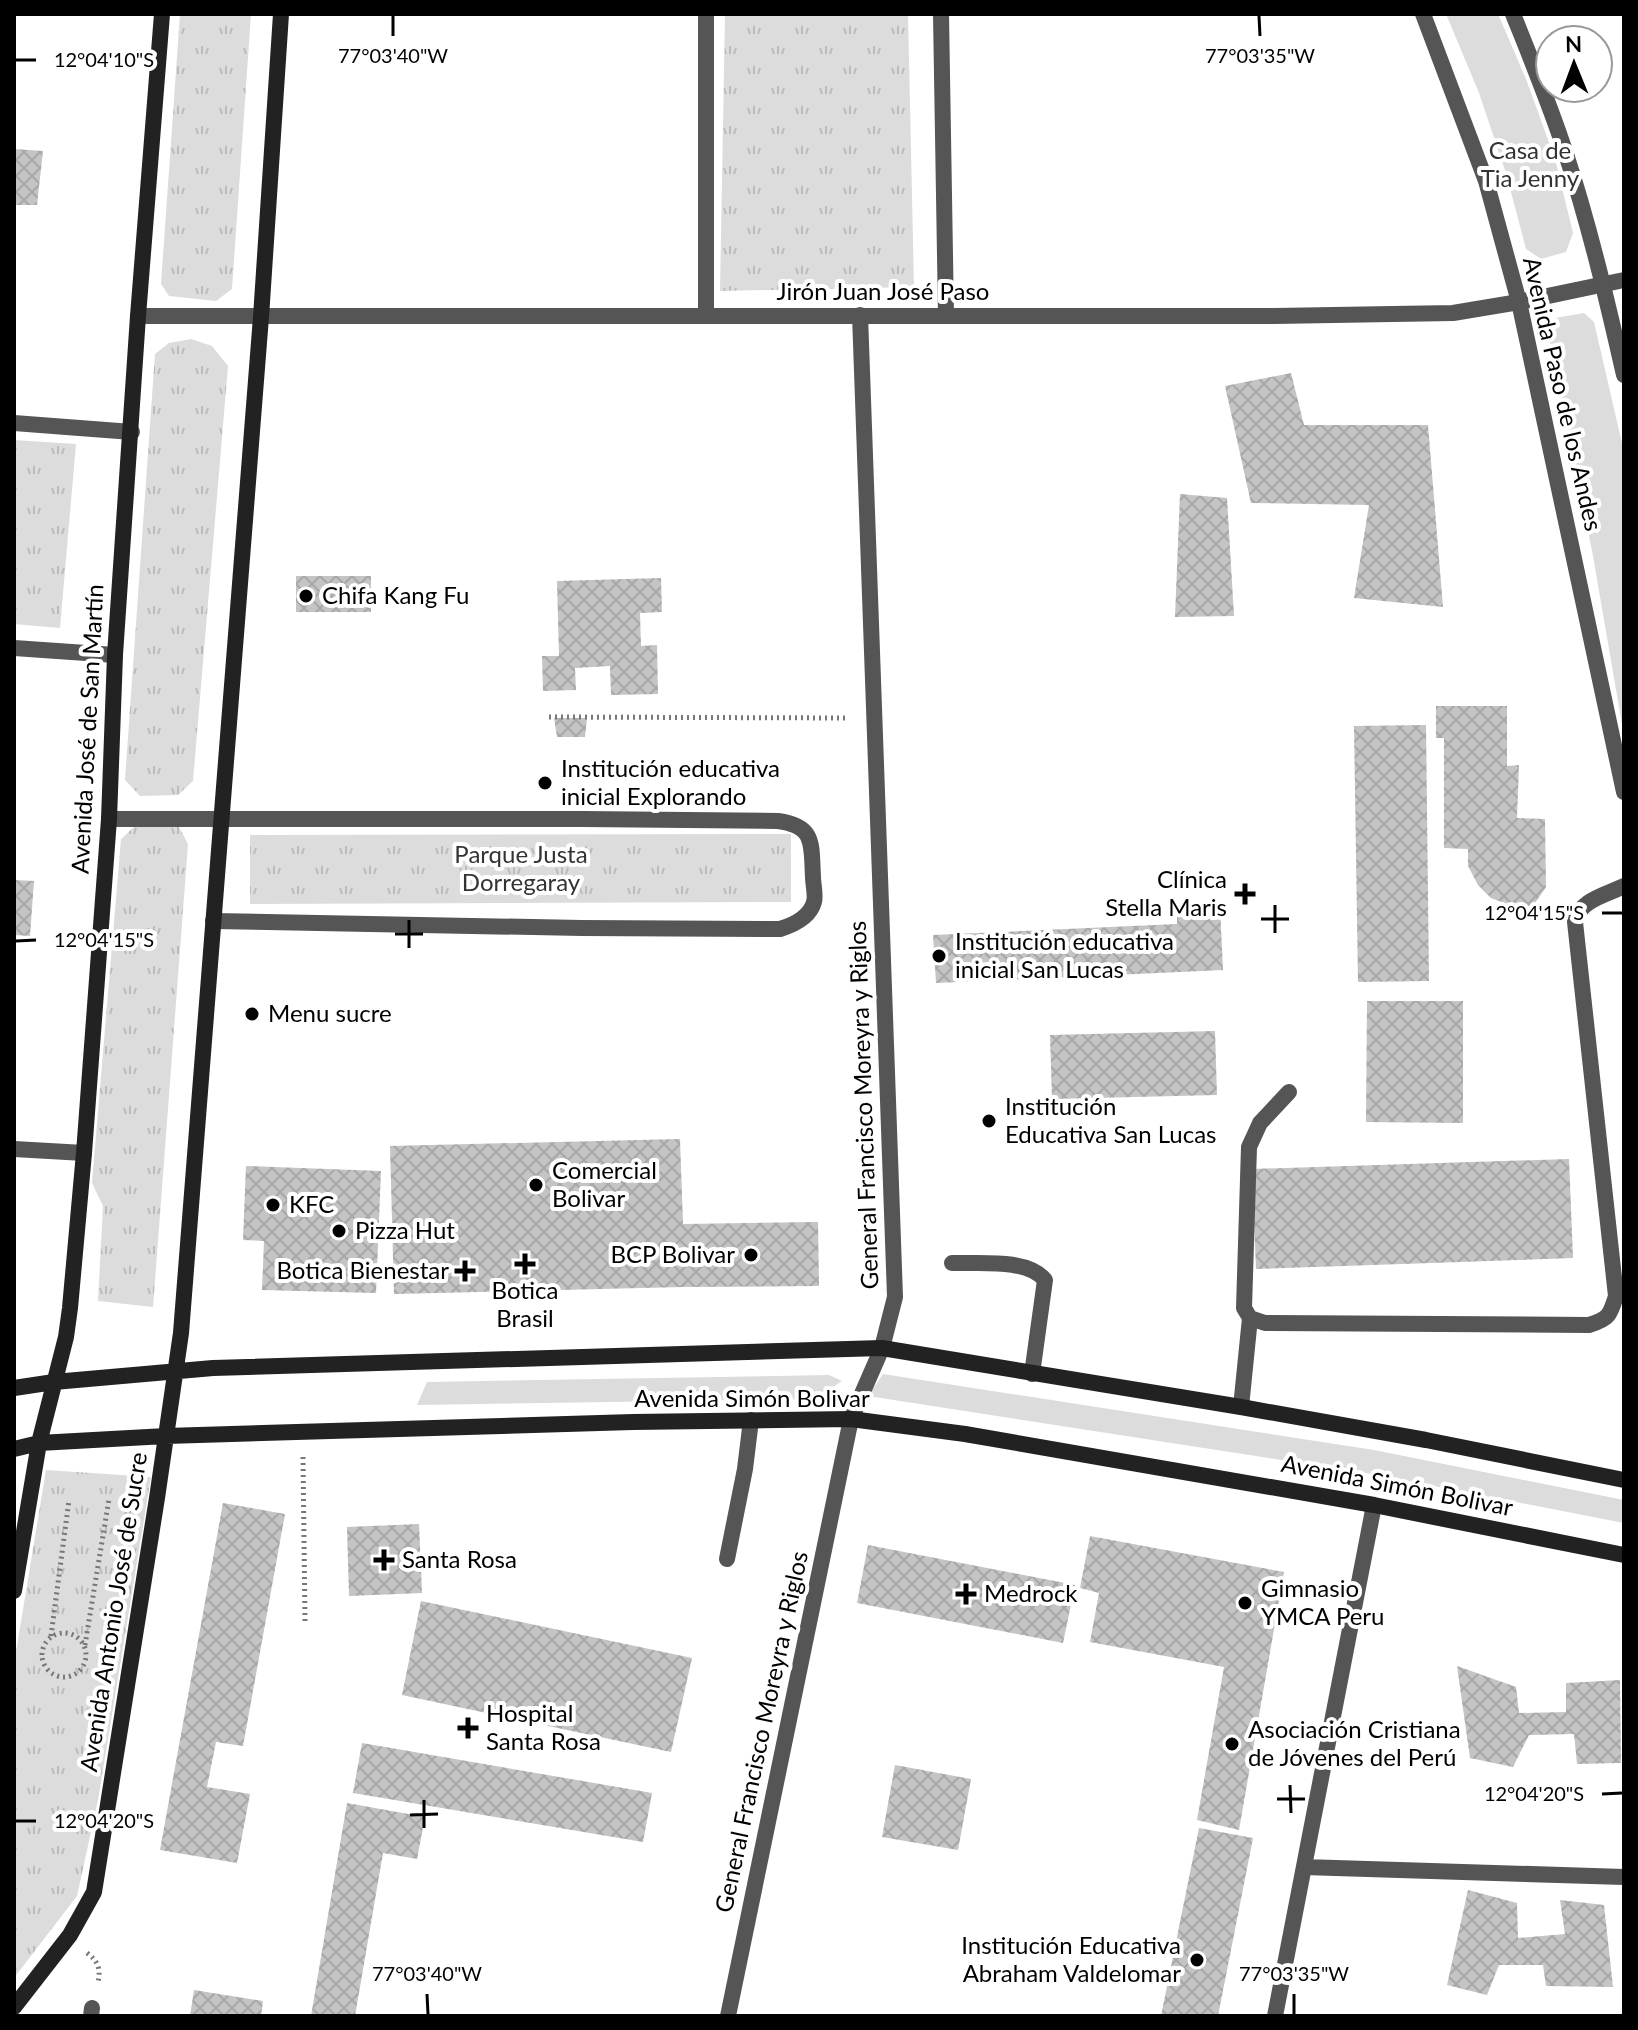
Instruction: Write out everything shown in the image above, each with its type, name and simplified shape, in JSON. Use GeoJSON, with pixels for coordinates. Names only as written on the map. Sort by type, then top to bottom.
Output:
{"type":"FeatureCollection","features":[{"type":"Feature","properties":{"kind":"main road","name":"Avenida José de San Martín"},"geometry":{"type":"LineString","coordinates":[[39,1443],[68,1323],[84,1153],[109,819],[115,655],[138,316],[162,14]]}},
{"type":"Feature","properties":{"kind":"main road"},"geometry":{"type":"LineString","coordinates":[[166,1436],[181,1333],[261,317],[281,14]]}},
{"type":"Feature","properties":{"kind":"main road","name":"Avenida Simón Bolivar"},"geometry":{"type":"LineString","coordinates":[[14,1388],[213,1368],[882,1348],[1241,1407],[1624,1480]]}},
{"type":"Feature","properties":{"kind":"main road","name":"Avenida Simón Bolivar"},"geometry":{"type":"LineString","coordinates":[[14,1449],[39,1443],[166,1436],[633,1422],[851,1419],[965,1434],[1374,1505],[1624,1555]]}},
{"type":"Feature","properties":{"kind":"main road","name":"Avenida Antonio José de Sucre"},"geometry":{"type":"LineString","coordinates":[[14,2007],[70,1935],[94,1892],[166,1436]]}},
{"type":"Feature","properties":{"kind":"main road"},"geometry":{"type":"LineString","coordinates":[[14,1591],[39,1443]]}},
{"type":"Feature","properties":{"kind":"street"},"geometry":{"type":"LineString","coordinates":[[706,14],[706,315]]}},
{"type":"Feature","properties":{"kind":"street"},"geometry":{"type":"LineString","coordinates":[[941,14],[946,316]]}},
{"type":"Feature","properties":{"kind":"street","name":"Avenida Paso de los Andes"},"geometry":{"type":"LineString","coordinates":[[1423,14],[1486,181],[1519,302],[1624,792]]}},
{"type":"Feature","properties":{"kind":"street"},"geometry":{"type":"LineString","coordinates":[[1513,14],[1565,151],[1604,285],[1624,375]]}},
{"type":"Feature","properties":{"kind":"street","name":"Jirón Juan José Paso"},"geometry":{"type":"LineString","coordinates":[[138,316],[1274,316],[1453,313],[1624,280]]}},
{"type":"Feature","properties":{"kind":"street","name":"General Francisco Moreyra y Riglos"},"geometry":{"type":"LineString","coordinates":[[728,2016],[851,1419],[882,1348],[895,1297],[860,315]]}},
{"type":"Feature","properties":{"kind":"street"},"geometry":{"type":"LineString","coordinates":[[14,423],[132,432]]}},
{"type":"Feature","properties":{"kind":"street"},"geometry":{"type":"LineString","coordinates":[[14,648],[115,655]]}},
{"type":"Feature","properties":{"kind":"street"},"geometry":{"type":"LineString","coordinates":[[109,819],[778,821],[795,823],[806,831],[811,844],[815,902],[794,925],[780,929],[213,921]]}},
{"type":"Feature","properties":{"kind":"street"},"geometry":{"type":"LineString","coordinates":[[1250,1318],[1265,1323],[1589,1325],[1610,1314],[1616,1296],[1575,922],[1583,905],[1624,886]]}},
{"type":"Feature","properties":{"kind":"street"},"geometry":{"type":"LineString","coordinates":[[1241,1407],[1250,1318],[1244,1308],[1249,1147],[1260,1123],[1289,1092]]}},
{"type":"Feature","properties":{"kind":"street"},"geometry":{"type":"LineString","coordinates":[[14,1149],[84,1153]]}},
{"type":"Feature","properties":{"kind":"street"},"geometry":{"type":"LineString","coordinates":[[952,1263],[1023,1266],[1038,1272],[1045,1280],[1032,1374]]}},
{"type":"Feature","properties":{"kind":"street"},"geometry":{"type":"LineString","coordinates":[[727,1559],[745,1469],[751,1420]]}},
{"type":"Feature","properties":{"kind":"street"},"geometry":{"type":"LineString","coordinates":[[1275,2016],[1374,1505]]}},
{"type":"Feature","properties":{"kind":"street"},"geometry":{"type":"LineString","coordinates":[[1304,1867],[1624,1877]]}},
{"type":"Feature","properties":{"kind":"path"},"geometry":{"type":"LineString","coordinates":[[549,717],[874,718]]}},
{"type":"Feature","properties":{"kind":"path"},"geometry":{"type":"LineString","coordinates":[[302,1432],[305,1621]]}},
{"type":"Feature","properties":{"kind":"path"},"geometry":{"type":"LineString","coordinates":[[85,1645],[109,1499]]}},
{"type":"Feature","properties":{"kind":"path"},"geometry":{"type":"LineString","coordinates":[[50,1637],[70,1633],[85,1645],[88,1655],[79,1673],[59,1677],[43,1664],[41,1655],[50,1637],[69,1500]]}},
{"type":"Feature","properties":{"kind":"path"},"geometry":{"type":"LineString","coordinates":[[70,1935],[93,1957],[100,1969],[92,2012]]}},
{"type":"Feature","properties":{"kind":"green space"},"geometry":{"type":"Polygon","coordinates":[[[180,14],[251,14],[232,289],[216,301],[169,296],[161,284],[180,14]]]}},
{"type":"Feature","properties":{"kind":"green space"},"geometry":{"type":"Polygon","coordinates":[[[725,14],[908,14],[914,287],[720,291],[725,14]]]}},
{"type":"Feature","properties":{"kind":"green space","name":"Casa de Tia Jenny"},"geometry":{"type":"Polygon","coordinates":[[[1446,14],[1498,14],[1555,159],[1573,233],[1566,252],[1541,259],[1526,249],[1506,173],[1479,93],[1446,14]]]}},
{"type":"Feature","properties":{"kind":"green space"},"geometry":{"type":"Polygon","coordinates":[[[1584,313],[1594,322],[1624,452],[1624,736],[1593,556],[1548,332],[1555,318],[1584,313]]]}},
{"type":"Feature","properties":{"kind":"green space"},"geometry":{"type":"Polygon","coordinates":[[[191,339],[212,346],[228,366],[193,781],[178,795],[140,796],[125,780],[155,354],[169,343],[191,339]]]}},
{"type":"Feature","properties":{"kind":"green space"},"geometry":{"type":"Polygon","coordinates":[[[14,440],[76,444],[60,628],[14,624],[14,440]]]}},
{"type":"Feature","properties":{"kind":"green space"},"geometry":{"type":"Polygon","coordinates":[[[134,827],[179,827],[188,844],[153,1307],[98,1301],[103,1206],[92,1183],[121,839],[134,827]]]}},
{"type":"Feature","properties":{"kind":"green space","name":"Parque Justa Dorregaray"},"geometry":{"type":"Polygon","coordinates":[[[791,834],[791,902],[250,904],[250,835],[791,834]]]}},
{"type":"Feature","properties":{"kind":"green space"},"geometry":{"type":"Polygon","coordinates":[[[883,1374],[1374,1450],[1624,1500],[1624,1523],[1372,1474],[868,1396],[883,1374]]]}},
{"type":"Feature","properties":{"kind":"green space"},"geometry":{"type":"Polygon","coordinates":[[[829,1375],[842,1381],[814,1399],[417,1405],[427,1382],[829,1375]]]}},
{"type":"Feature","properties":{"kind":"green space"},"geometry":{"type":"Polygon","coordinates":[[[46,1470],[151,1477],[98,1800],[77,1896],[14,1978],[14,1664],[46,1470]]]}},
{"type":"Feature","properties":{"kind":"building"},"geometry":{"type":"Polygon","coordinates":[[[14,149],[43,151],[37,205],[14,205],[14,149]]]}},
{"type":"Feature","properties":{"kind":"building"},"geometry":{"type":"Polygon","coordinates":[[[1291,373],[1304,425],[1428,425],[1443,607],[1354,598],[1369,505],[1251,503],[1225,386],[1291,373]]]}},
{"type":"Feature","properties":{"kind":"building"},"geometry":{"type":"Polygon","coordinates":[[[1180,494],[1227,498],[1234,616],[1175,617],[1180,494]]]}},
{"type":"Feature","properties":{"kind":"building"},"geometry":{"type":"Polygon","coordinates":[[[296,576],[371,576],[371,612],[296,612],[296,576]]]}},
{"type":"Feature","properties":{"kind":"building"},"geometry":{"type":"Polygon","coordinates":[[[661,578],[662,612],[640,613],[641,646],[657,645],[658,694],[611,695],[610,666],[575,668],[576,690],[543,691],[542,656],[559,656],[557,581],[661,578]]]}},
{"type":"Feature","properties":{"kind":"building"},"geometry":{"type":"Polygon","coordinates":[[[1436,706],[1507,706],[1507,766],[1519,765],[1517,818],[1545,819],[1546,887],[1533,906],[1512,906],[1491,898],[1478,885],[1468,866],[1468,849],[1444,848],[1444,738],[1436,738],[1436,706]]]}},
{"type":"Feature","properties":{"kind":"building"},"geometry":{"type":"Polygon","coordinates":[[[554,718],[587,718],[585,737],[557,737],[554,718]]]}},
{"type":"Feature","properties":{"kind":"building"},"geometry":{"type":"Polygon","coordinates":[[[1426,725],[1429,981],[1358,982],[1354,726],[1426,725]]]}},
{"type":"Feature","properties":{"kind":"building"},"geometry":{"type":"Polygon","coordinates":[[[14,880],[34,881],[30,936],[14,935],[14,880]]]}},
{"type":"Feature","properties":{"kind":"building"},"geometry":{"type":"Polygon","coordinates":[[[1220,906],[1223,970],[936,983],[933,935],[1177,924],[1177,908],[1220,906]]]}},
{"type":"Feature","properties":{"kind":"building"},"geometry":{"type":"Polygon","coordinates":[[[1367,1001],[1463,1001],[1463,1123],[1366,1122],[1367,1001]]]}},
{"type":"Feature","properties":{"kind":"building"},"geometry":{"type":"Polygon","coordinates":[[[1215,1031],[1217,1095],[1052,1099],[1050,1035],[1215,1031]]]}},
{"type":"Feature","properties":{"kind":"building","name":"Comercial Bolivar"},"geometry":{"type":"Polygon","coordinates":[[[680,1139],[683,1224],[818,1222],[819,1286],[394,1294],[390,1146],[680,1139]]]}},
{"type":"Feature","properties":{"kind":"building"},"geometry":{"type":"Polygon","coordinates":[[[1569,1159],[1573,1258],[1256,1269],[1252,1169],[1569,1159]]]}},
{"type":"Feature","properties":{"kind":"building","name":"Pizza Hut"},"geometry":{"type":"Polygon","coordinates":[[[246,1166],[381,1171],[376,1293],[262,1290],[264,1241],[243,1240],[246,1166]]]}},
{"type":"Feature","properties":{"kind":"building"},"geometry":{"type":"Polygon","coordinates":[[[223,1503],[285,1514],[243,1746],[216,1742],[207,1787],[250,1794],[237,1863],[160,1850],[223,1503]]]}},
{"type":"Feature","properties":{"kind":"building","name":"Santa Rosa"},"geometry":{"type":"Polygon","coordinates":[[[419,1524],[422,1593],[349,1596],[347,1527],[419,1524]]]}},
{"type":"Feature","properties":{"kind":"building","name":"Asociación Cristiana de Jóvenes del Perú"},"geometry":{"type":"Polygon","coordinates":[[[1090,1536],[1284,1572],[1239,1830],[1197,1820],[1224,1667],[1090,1642],[1099,1593],[1080,1588],[1090,1536]]]}},
{"type":"Feature","properties":{"kind":"building","name":"Medrock"},"geometry":{"type":"Polygon","coordinates":[[[868,1545],[1075,1585],[1063,1643],[857,1603],[868,1545]]]}},
{"type":"Feature","properties":{"kind":"building"},"geometry":{"type":"Polygon","coordinates":[[[421,1601],[692,1658],[671,1752],[402,1695],[421,1601]]]}},
{"type":"Feature","properties":{"kind":"building"},"geometry":{"type":"Polygon","coordinates":[[[1457,1666],[1516,1687],[1519,1713],[1566,1712],[1566,1683],[1620,1680],[1621,1763],[1577,1764],[1574,1734],[1529,1735],[1513,1767],[1470,1758],[1457,1666]]]}},
{"type":"Feature","properties":{"kind":"building"},"geometry":{"type":"Polygon","coordinates":[[[362,1743],[652,1793],[643,1842],[353,1793],[362,1743]]]}},
{"type":"Feature","properties":{"kind":"building"},"geometry":{"type":"Polygon","coordinates":[[[895,1765],[971,1779],[958,1850],[882,1837],[895,1765]]]}},
{"type":"Feature","properties":{"kind":"building"},"geometry":{"type":"Polygon","coordinates":[[[347,1803],[425,1817],[417,1859],[383,1853],[355,2016],[311,2016],[347,1803]]]}},
{"type":"Feature","properties":{"kind":"building"},"geometry":{"type":"Polygon","coordinates":[[[1199,1828],[1253,1838],[1218,2016],[1161,2016],[1199,1828]]]}},
{"type":"Feature","properties":{"kind":"building"},"geometry":{"type":"Polygon","coordinates":[[[1468,1890],[1517,1903],[1518,1938],[1565,1934],[1560,1900],[1604,1905],[1613,1987],[1546,1986],[1543,1965],[1499,1965],[1487,1995],[1447,1985],[1468,1890]]]}},
{"type":"Feature","properties":{"kind":"building"},"geometry":{"type":"Polygon","coordinates":[[[194,1990],[263,2001],[261,2016],[190,2016],[194,1990]]]}},
{"type":"Feature","properties":{"kind":"place","name":"Chifa Kang Fu"},"geometry":{"type":"Point","coordinates":[306,596]}},
{"type":"Feature","properties":{"kind":"place","name":"Institución educativa inicial Explorando"},"geometry":{"type":"Point","coordinates":[545,783]}},
{"type":"Feature","properties":{"kind":"place","name":"Clínica Stella Maris"},"geometry":{"type":"Point","coordinates":[1245,894]}},
{"type":"Feature","properties":{"kind":"place","name":"Institución educativa inicial San Lucas"},"geometry":{"type":"Point","coordinates":[939,956]}},
{"type":"Feature","properties":{"kind":"place","name":"Menu sucre"},"geometry":{"type":"Point","coordinates":[252,1014]}},
{"type":"Feature","properties":{"kind":"place","name":"Institución Educativa San Lucas"},"geometry":{"type":"Point","coordinates":[989,1121]}},
{"type":"Feature","properties":{"kind":"place","name":"Comercial Bolivar"},"geometry":{"type":"Point","coordinates":[536,1185]}},
{"type":"Feature","properties":{"kind":"place","name":"KFC"},"geometry":{"type":"Point","coordinates":[273,1205]}},
{"type":"Feature","properties":{"kind":"place","name":"Pizza Hut"},"geometry":{"type":"Point","coordinates":[339,1231]}},
{"type":"Feature","properties":{"kind":"place","name":"BCP Bolivar"},"geometry":{"type":"Point","coordinates":[751,1255]}},
{"type":"Feature","properties":{"kind":"place","name":"Botica Brasil"},"geometry":{"type":"Point","coordinates":[525,1264]}},
{"type":"Feature","properties":{"kind":"place","name":"Botica Bienestar"},"geometry":{"type":"Point","coordinates":[465,1271]}},
{"type":"Feature","properties":{"kind":"place","name":"Santa Rosa"},"geometry":{"type":"Point","coordinates":[384,1560]}},
{"type":"Feature","properties":{"kind":"place","name":"Medrock"},"geometry":{"type":"Point","coordinates":[966,1594]}},
{"type":"Feature","properties":{"kind":"place","name":"Gimnasio YMCA Peru"},"geometry":{"type":"Point","coordinates":[1245,1603]}},
{"type":"Feature","properties":{"kind":"place","name":"Hospital Santa Rosa"},"geometry":{"type":"Point","coordinates":[468,1728]}},
{"type":"Feature","properties":{"kind":"place","name":"Asociación Cristiana de Jóvenes del Perú"},"geometry":{"type":"Point","coordinates":[1232,1744]}},
{"type":"Feature","properties":{"kind":"place","name":"Institución Educativa Abraham Valdelomar"},"geometry":{"type":"Point","coordinates":[1197,1960]}}]}
